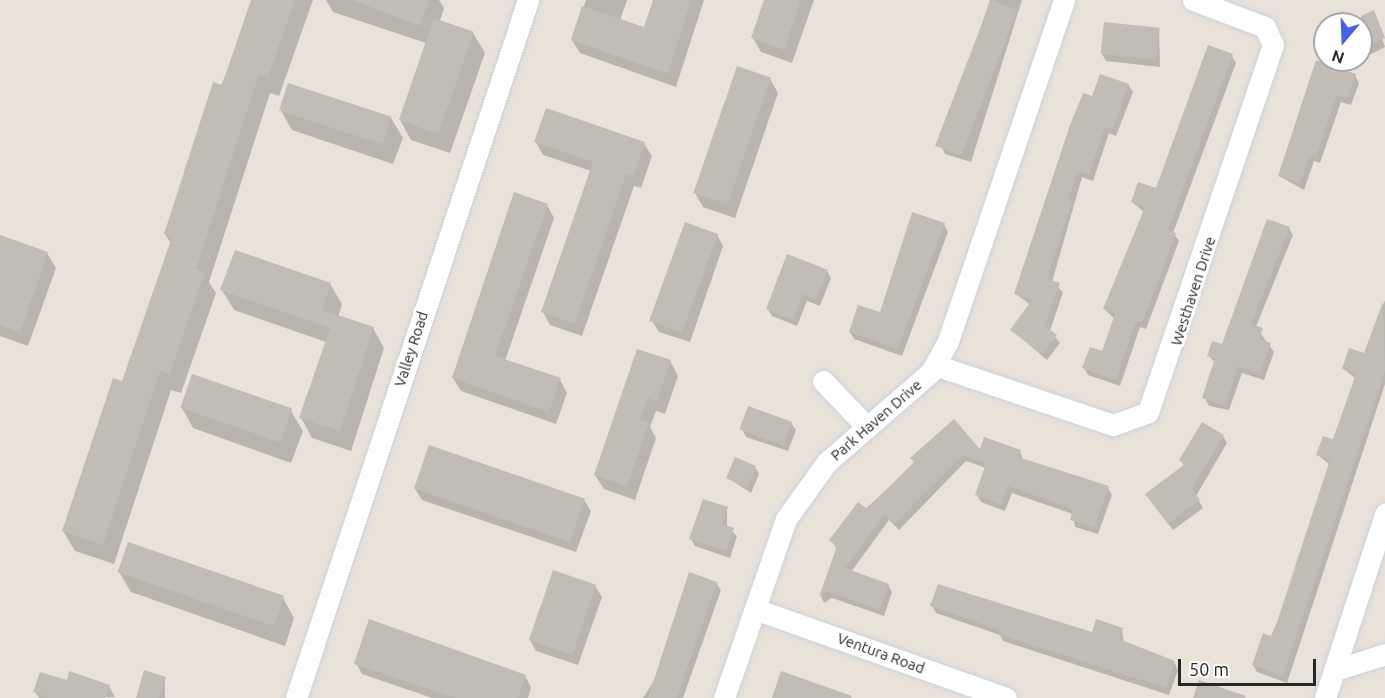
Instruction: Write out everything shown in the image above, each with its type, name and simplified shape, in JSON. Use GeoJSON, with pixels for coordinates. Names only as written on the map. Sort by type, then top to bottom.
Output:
{"type":"FeatureCollection","features":[{"type":"Feature","properties":{"kind":"street","name":"Valley Road"},"geometry":{"type":"LineString","coordinates":[[296,698],[528,0]]}},
{"type":"Feature","properties":{"kind":"street","name":"Park Haven Drive"},"geometry":{"type":"LineString","coordinates":[[724,698],[786,519],[827,462],[935,365],[948,341],[1064,0]]}},
{"type":"Feature","properties":{"kind":"street","name":"Westhaven Drive"},"geometry":{"type":"LineString","coordinates":[[935,365],[1113,425],[1148,412],[1273,45],[1265,27],[1193,0]]}},
{"type":"Feature","properties":{"kind":"street"},"geometry":{"type":"LineString","coordinates":[[823,381],[867,427]]}},
{"type":"Feature","properties":{"kind":"street"},"geometry":{"type":"LineString","coordinates":[[1325,698],[1385,514]]}},
{"type":"Feature","properties":{"kind":"street","name":"Ventura Road"},"geometry":{"type":"LineString","coordinates":[[754,609],[1006,698]]}},
{"type":"Feature","properties":{"kind":"street"},"geometry":{"type":"LineString","coordinates":[[1335,670],[1385,654]]}},
{"type":"Feature","properties":{"kind":"building"},"geometry":{"type":"Polygon","coordinates":[[[251,0],[295,0],[268,77],[259,74],[196,269],[205,272],[170,374],[160,371],[103,545],[62,531],[113,378],[122,381],[172,237],[164,234],[213,82],[222,85],[251,0]]]}},
{"type":"Feature","properties":{"kind":"building"},"geometry":{"type":"Polygon","coordinates":[[[352,0],[429,0],[420,26],[352,0]]]}},
{"type":"Feature","properties":{"kind":"building"},"geometry":{"type":"Polygon","coordinates":[[[653,0],[691,0],[668,74],[571,40],[582,6],[644,27],[653,0]]]}},
{"type":"Feature","properties":{"kind":"building"},"geometry":{"type":"Polygon","coordinates":[[[764,0],[801,0],[784,50],[751,38],[764,0]]]}},
{"type":"Feature","properties":{"kind":"building"},"geometry":{"type":"Polygon","coordinates":[[[991,0],[1017,10],[961,156],[935,146],[991,0]]]}},
{"type":"Feature","properties":{"kind":"building"},"geometry":{"type":"Polygon","coordinates":[[[1374,10],[1385,38],[1373,44],[1373,12],[1370,12],[1374,10]]]}},
{"type":"Feature","properties":{"kind":"building"},"geometry":{"type":"Polygon","coordinates":[[[434,18],[474,32],[439,134],[399,120],[434,18]]]}},
{"type":"Feature","properties":{"kind":"building"},"geometry":{"type":"Polygon","coordinates":[[[1104,22],[1160,28],[1156,60],[1101,54],[1104,22]]]}},
{"type":"Feature","properties":{"kind":"building"},"geometry":{"type":"Polygon","coordinates":[[[1208,45],[1233,54],[1168,230],[1176,233],[1142,323],[1136,321],[1116,380],[1082,368],[1090,347],[1102,351],[1115,314],[1103,309],[1145,207],[1131,202],[1138,182],[1156,188],[1208,45]]]}},
{"type":"Feature","properties":{"kind":"building"},"geometry":{"type":"Polygon","coordinates":[[[737,66],[771,78],[727,204],[693,193],[737,66]]]}},
{"type":"Feature","properties":{"kind":"building"},"geometry":{"type":"Polygon","coordinates":[[[1313,69],[1313,72],[1356,74],[1348,99],[1337,95],[1316,157],[1310,155],[1300,183],[1278,176],[1313,69]]]}},
{"type":"Feature","properties":{"kind":"building"},"geometry":{"type":"Polygon","coordinates":[[[1100,74],[1129,84],[1113,129],[1105,127],[1089,175],[1078,171],[1068,200],[1072,201],[1047,279],[1060,283],[1045,326],[1057,335],[1042,354],[1010,330],[1032,300],[1014,294],[1070,125],[1083,93],[1092,96],[1100,74]]]}},
{"type":"Feature","properties":{"kind":"building"},"geometry":{"type":"Polygon","coordinates":[[[288,83],[392,117],[383,144],[279,111],[288,83]]]}},
{"type":"Feature","properties":{"kind":"building"},"geometry":{"type":"Polygon","coordinates":[[[546,108],[645,142],[634,176],[626,174],[575,324],[541,312],[593,162],[534,142],[546,108]]]}},
{"type":"Feature","properties":{"kind":"building"},"geometry":{"type":"Polygon","coordinates":[[[514,192],[548,204],[495,356],[561,378],[549,412],[452,378],[514,192]]]}},
{"type":"Feature","properties":{"kind":"building"},"geometry":{"type":"Polygon","coordinates":[[[912,212],[945,223],[898,349],[849,332],[858,305],[880,312],[912,212]]]}},
{"type":"Feature","properties":{"kind":"building"},"geometry":{"type":"Polygon","coordinates":[[[1267,219],[1290,227],[1251,324],[1263,328],[1259,339],[1271,343],[1260,374],[1238,366],[1225,406],[1202,398],[1215,358],[1207,356],[1212,341],[1222,344],[1267,219]]]}},
{"type":"Feature","properties":{"kind":"building"},"geometry":{"type":"Polygon","coordinates":[[[685,222],[718,234],[682,333],[649,321],[685,222]]]}},
{"type":"Feature","properties":{"kind":"building"},"geometry":{"type":"Polygon","coordinates":[[[0,235],[48,252],[20,333],[0,325],[0,235]]]}},
{"type":"Feature","properties":{"kind":"building"},"geometry":{"type":"Polygon","coordinates":[[[235,250],[331,283],[322,310],[374,327],[340,431],[299,418],[330,328],[220,290],[235,250]]]}},
{"type":"Feature","properties":{"kind":"building"},"geometry":{"type":"Polygon","coordinates":[[[787,254],[828,270],[816,299],[803,294],[793,320],[766,309],[787,254]]]}},
{"type":"Feature","properties":{"kind":"building"},"geometry":{"type":"Polygon","coordinates":[[[1383,302],[1385,371],[1283,676],[1252,665],[1263,633],[1271,636],[1277,622],[1330,460],[1316,455],[1323,436],[1333,439],[1356,374],[1342,369],[1349,348],[1364,353],[1383,302]]]}},
{"type":"Feature","properties":{"kind":"building"},"geometry":{"type":"Polygon","coordinates":[[[637,349],[671,360],[657,401],[648,398],[640,419],[649,423],[627,486],[594,475],[637,349]]]}},
{"type":"Feature","properties":{"kind":"building"},"geometry":{"type":"Polygon","coordinates":[[[192,374],[292,409],[281,443],[180,408],[192,374]]]}},
{"type":"Feature","properties":{"kind":"building"},"geometry":{"type":"Polygon","coordinates":[[[748,406],[792,422],[784,446],[739,429],[748,406]]]}},
{"type":"Feature","properties":{"kind":"building"},"geometry":{"type":"Polygon","coordinates":[[[954,419],[980,449],[984,437],[1021,450],[1018,457],[1109,486],[1094,528],[1070,520],[1073,509],[1008,486],[1001,505],[975,495],[986,463],[962,455],[894,524],[885,514],[845,568],[889,584],[880,610],[827,591],[819,597],[837,546],[829,540],[858,502],[867,509],[914,462],[910,458],[954,419]]]}},
{"type":"Feature","properties":{"kind":"building"},"geometry":{"type":"Polygon","coordinates":[[[1202,422],[1224,435],[1192,489],[1200,500],[1168,524],[1145,494],[1185,464],[1179,460],[1202,422]]]}},
{"type":"Feature","properties":{"kind":"building"},"geometry":{"type":"Polygon","coordinates":[[[429,445],[585,499],[570,542],[414,488],[429,445]]]}},
{"type":"Feature","properties":{"kind":"building"},"geometry":{"type":"Polygon","coordinates":[[[735,457],[756,466],[747,487],[726,478],[735,457]]]}},
{"type":"Feature","properties":{"kind":"building"},"geometry":{"type":"Polygon","coordinates":[[[703,499],[728,507],[722,524],[734,528],[726,551],[689,539],[703,499]]]}},
{"type":"Feature","properties":{"kind":"building"},"geometry":{"type":"Polygon","coordinates":[[[128,542],[284,596],[274,626],[118,572],[128,542]]]}},
{"type":"Feature","properties":{"kind":"building"},"geometry":{"type":"Polygon","coordinates":[[[553,570],[596,585],[572,655],[529,640],[553,570]]]}},
{"type":"Feature","properties":{"kind":"building"},"geometry":{"type":"Polygon","coordinates":[[[689,572],[717,582],[677,698],[648,698],[689,572]]]}},
{"type":"Feature","properties":{"kind":"building"},"geometry":{"type":"Polygon","coordinates":[[[938,584],[1092,632],[1096,619],[1123,628],[1119,639],[1175,661],[1166,688],[998,634],[999,630],[930,606],[938,584]]]}},
{"type":"Feature","properties":{"kind":"building"},"geometry":{"type":"Polygon","coordinates":[[[369,619],[526,675],[518,698],[456,698],[354,664],[369,619]]]}},
{"type":"Feature","properties":{"kind":"building"},"geometry":{"type":"Polygon","coordinates":[[[144,670],[166,677],[159,698],[136,698],[144,670]]]}},
{"type":"Feature","properties":{"kind":"building"},"geometry":{"type":"Polygon","coordinates":[[[69,671],[110,685],[105,698],[51,698],[33,692],[40,672],[67,680],[69,671]]]}},
{"type":"Feature","properties":{"kind":"building"},"geometry":{"type":"Polygon","coordinates":[[[781,671],[852,696],[851,698],[772,698],[781,671]]]}},
{"type":"Feature","properties":{"kind":"building"},"geometry":{"type":"Polygon","coordinates":[[[1199,680],[1246,696],[1245,698],[1193,698],[1199,680]]]}}]}
